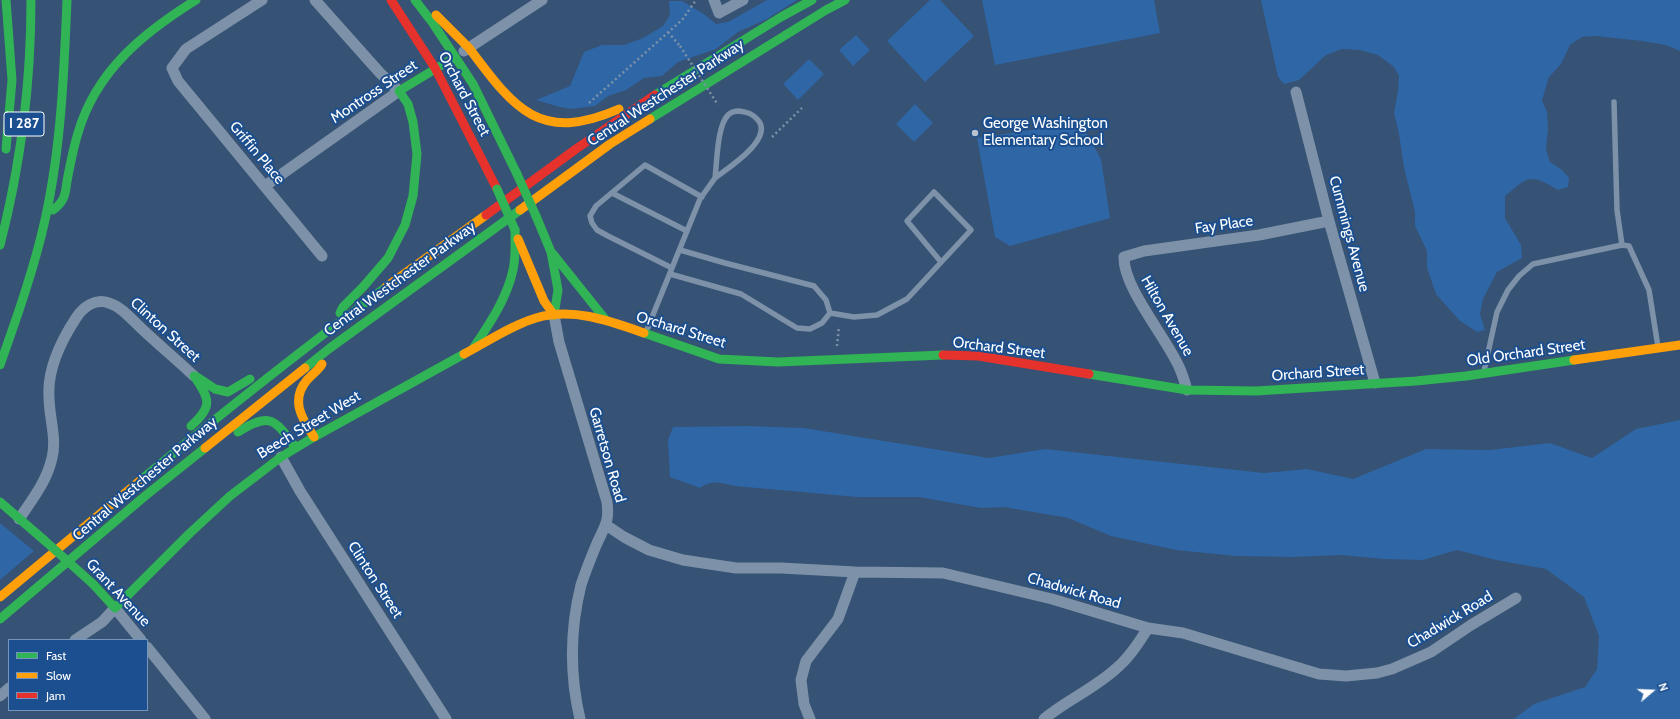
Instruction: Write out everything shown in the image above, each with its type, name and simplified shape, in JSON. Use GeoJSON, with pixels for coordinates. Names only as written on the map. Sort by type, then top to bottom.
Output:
{"type":"FeatureCollection","features":[{"type":"Feature","properties":{"kind":"main road"},"geometry":{"type":"LineString","coordinates":[[5,162],[12,80],[6,0]]}},
{"type":"Feature","properties":{"kind":"main road","name":"I 287"},"geometry":{"type":"LineString","coordinates":[[0,245],[14,186],[24,121],[30,48],[31,0]]}},
{"type":"Feature","properties":{"kind":"main road","name":"I 287"},"geometry":{"type":"LineString","coordinates":[[0,365],[23,299],[45,220],[58,142],[63,93],[67,0]]}},
{"type":"Feature","properties":{"kind":"main road"},"geometry":{"type":"LineString","coordinates":[[45,220],[62,200],[79,132],[87,110],[104,77],[124,52],[135,42],[163,20],[196,0]]}},
{"type":"Feature","properties":{"kind":"main road","name":"Orchard Street"},"geometry":{"type":"LineString","coordinates":[[391,0],[436,68],[496,188],[544,301],[554,315]]}},
{"type":"Feature","properties":{"kind":"main road","name":"Orchard Street"},"geometry":{"type":"LineString","coordinates":[[415,0],[455,56],[476,90],[536,216],[551,252],[558,290],[554,315]]}},
{"type":"Feature","properties":{"kind":"main road"},"geometry":{"type":"LineString","coordinates":[[419,0],[469,48],[510,99],[524,111],[548,121],[567,124],[598,119],[692,73]]}},
{"type":"Feature","properties":{"kind":"main road","name":"Central Westchester Parkway"},"geometry":{"type":"LineString","coordinates":[[0,597],[279,368],[335,325],[636,107],[812,0]]}},
{"type":"Feature","properties":{"kind":"main road","name":"Central Westchester Parkway"},"geometry":{"type":"LineString","coordinates":[[0,620],[145,496],[330,348],[610,144],[696,89],[845,0]]}},
{"type":"Feature","properties":{"kind":"main road","name":"Montross Street"},"geometry":{"type":"LineString","coordinates":[[399,91],[455,56]]}},
{"type":"Feature","properties":{"kind":"main road"},"geometry":{"type":"LineString","coordinates":[[335,325],[343,306],[363,287],[388,258],[405,226],[413,196],[417,154],[413,122],[408,104],[399,91]]}},
{"type":"Feature","properties":{"kind":"main road"},"geometry":{"type":"LineString","coordinates":[[473,349],[497,312],[509,282],[515,259],[515,230]]}},
{"type":"Feature","properties":{"kind":"main road"},"geometry":{"type":"LineString","coordinates":[[551,252],[605,320]]}},
{"type":"Feature","properties":{"kind":"main road","name":"Orchard Street"},"geometry":{"type":"LineString","coordinates":[[554,315],[579,314],[605,320],[718,358],[778,362],[940,355],[978,356],[1187,390],[1256,392],[1375,384]]}},
{"type":"Feature","properties":{"kind":"main road","name":"Beech Street West"},"geometry":{"type":"LineString","coordinates":[[115,608],[190,533],[224,502],[281,457],[314,437],[473,349],[536,318],[554,315]]}},
{"type":"Feature","properties":{"kind":"main road","name":"Old Orchard Street"},"geometry":{"type":"LineString","coordinates":[[1375,384],[1484,374],[1658,347],[1680,345]]}},
{"type":"Feature","properties":{"kind":"main road"},"geometry":{"type":"LineString","coordinates":[[314,437],[302,419],[298,404],[300,394],[306,382],[321,367],[330,348]]}},
{"type":"Feature","properties":{"kind":"main road"},"geometry":{"type":"LineString","coordinates":[[194,376],[215,389],[228,392],[241,386],[258,373],[279,368]]}},
{"type":"Feature","properties":{"kind":"main road"},"geometry":{"type":"LineString","coordinates":[[131,489],[206,412],[208,407],[207,396],[194,376]]}},
{"type":"Feature","properties":{"kind":"main road"},"geometry":{"type":"LineString","coordinates":[[145,496],[188,470],[239,431],[256,421],[270,420],[279,425],[296,448]]}},
{"type":"Feature","properties":{"kind":"main road","name":"Grant Avenue"},"geometry":{"type":"LineString","coordinates":[[0,502],[93,584],[115,608]]}},
{"type":"Feature","properties":{"kind":"street","name":"Griffin Place"},"geometry":{"type":"LineString","coordinates":[[262,0],[186,49],[172,68],[178,81],[322,256]]}},
{"type":"Feature","properties":{"kind":"street"},"geometry":{"type":"LineString","coordinates":[[315,0],[380,73],[399,91]]}},
{"type":"Feature","properties":{"kind":"street","name":"Montross Street"},"geometry":{"type":"LineString","coordinates":[[455,56],[542,0]]}},
{"type":"Feature","properties":{"kind":"street"},"geometry":{"type":"LineString","coordinates":[[714,0],[719,13],[743,0]]}},
{"type":"Feature","properties":{"kind":"street","name":"Montross Street"},"geometry":{"type":"LineString","coordinates":[[265,186],[399,91]]}},
{"type":"Feature","properties":{"kind":"street","name":"Cummings Avenue"},"geometry":{"type":"LineString","coordinates":[[1296,92],[1329,222],[1375,384]]}},
{"type":"Feature","properties":{"kind":"street","name":"Fay Place"},"geometry":{"type":"LineString","coordinates":[[1124,257],[1144,251],[1259,235],[1329,222]]}},
{"type":"Feature","properties":{"kind":"street","name":"Hilton Avenue"},"geometry":{"type":"LineString","coordinates":[[1124,257],[1124,267],[1132,286],[1180,369],[1187,390]]}},
{"type":"Feature","properties":{"kind":"street","name":"Clinton Street"},"geometry":{"type":"LineString","coordinates":[[19,519],[37,494],[46,476],[52,458],[54,442],[48,396],[50,376],[55,359],[64,336],[79,313],[87,306],[95,302],[102,301],[118,308],[194,376]]}},
{"type":"Feature","properties":{"kind":"street","name":"Garretson Road"},"geometry":{"type":"LineString","coordinates":[[554,315],[559,342],[607,502],[608,514],[606,525],[595,547],[581,585],[574,620],[573,663],[575,698],[580,719]]}},
{"type":"Feature","properties":{"kind":"street","name":"Clinton Street"},"geometry":{"type":"LineString","coordinates":[[281,457],[300,491],[446,719]]}},
{"type":"Feature","properties":{"kind":"street","name":"Chadwick Road"},"geometry":{"type":"LineString","coordinates":[[606,525],[624,537],[649,550],[683,560],[736,568],[944,573],[1052,599],[1148,628],[1184,633],[1319,674],[1346,676],[1377,674],[1392,669],[1431,652],[1471,625],[1516,598]]}},
{"type":"Feature","properties":{"kind":"street"},"geometry":{"type":"LineString","coordinates":[[810,719],[804,704],[801,680],[806,661],[838,620],[856,572]]}},
{"type":"Feature","properties":{"kind":"street","name":"Beech Street West"},"geometry":{"type":"LineString","coordinates":[[76,639],[102,622],[115,608]]}},
{"type":"Feature","properties":{"kind":"street","name":"Grant Avenue"},"geometry":{"type":"LineString","coordinates":[[115,608],[140,639]]}},
{"type":"Feature","properties":{"kind":"street"},"geometry":{"type":"LineString","coordinates":[[1044,719],[1098,683],[1120,665],[1137,646],[1148,628]]}},
{"type":"Feature","properties":{"kind":"street","name":"Grant Avenue"},"geometry":{"type":"LineString","coordinates":[[148,648],[205,719]]}},
{"type":"Feature","properties":{"kind":"street"},"geometry":{"type":"LineString","coordinates":[[0,696],[8,689]]}},
{"type":"Feature","properties":{"kind":"lane"},"geometry":{"type":"LineString","coordinates":[[1614,102],[1617,210],[1622,245]]}},
{"type":"Feature","properties":{"kind":"lane"},"geometry":{"type":"LineString","coordinates":[[645,334],[702,197],[715,178],[745,156],[754,146],[761,132],[760,122],[754,115],[739,111],[733,112],[727,116],[719,138],[715,178]]}},
{"type":"Feature","properties":{"kind":"lane"},"geometry":{"type":"LineString","coordinates":[[672,268],[597,230],[590,216],[596,206],[645,165],[702,197]]}},
{"type":"Feature","properties":{"kind":"lane"},"geometry":{"type":"LineString","coordinates":[[612,192],[687,231]]}},
{"type":"Feature","properties":{"kind":"lane"},"geometry":{"type":"LineString","coordinates":[[830,313],[854,317],[877,315],[907,299],[971,230],[934,192],[907,221],[941,262]]}},
{"type":"Feature","properties":{"kind":"lane"},"geometry":{"type":"LineString","coordinates":[[1484,374],[1497,312],[1508,290],[1519,276],[1533,264],[1622,245],[1630,246],[1649,290],[1658,347]]}},
{"type":"Feature","properties":{"kind":"lane"},"geometry":{"type":"LineString","coordinates":[[680,250],[814,286],[826,300],[830,313]]}},
{"type":"Feature","properties":{"kind":"lane"},"geometry":{"type":"LineString","coordinates":[[670,274],[740,294],[798,328],[810,330],[822,323],[830,313]]}},
{"type":"Feature","properties":{"kind":"path"},"geometry":{"type":"LineString","coordinates":[[583,108],[620,73],[682,20],[696,0]]}},
{"type":"Feature","properties":{"kind":"path"},"geometry":{"type":"LineString","coordinates":[[668,32],[680,46],[718,105]]}},
{"type":"Feature","properties":{"kind":"path"},"geometry":{"type":"LineString","coordinates":[[772,137],[802,108]]}},
{"type":"Feature","properties":{"kind":"path"},"geometry":{"type":"LineString","coordinates":[[835,360],[839,326]]}},
{"type":"Feature","properties":{"kind":"shaded area"},"geometry":{"type":"Polygon","coordinates":[[[767,0],[797,0],[767,19],[738,32],[716,49],[678,62],[662,76],[644,78],[626,90],[608,96],[595,106],[570,109],[536,100],[570,86],[584,52],[602,45],[624,45],[643,38],[663,26],[670,15],[669,1],[682,1],[704,14],[716,24],[728,22],[767,0]]]}},
{"type":"Feature","properties":{"kind":"shaded area"},"geometry":{"type":"Polygon","coordinates":[[[930,0],[940,0],[974,36],[925,82],[887,41],[930,0]]]}},
{"type":"Feature","properties":{"kind":"shaded area"},"geometry":{"type":"Polygon","coordinates":[[[982,0],[1154,0],[1160,33],[995,65],[982,0]]]}},
{"type":"Feature","properties":{"kind":"shaded area"},"geometry":{"type":"Polygon","coordinates":[[[1261,0],[1680,0],[1680,51],[1666,45],[1595,36],[1582,37],[1570,45],[1561,64],[1549,77],[1542,100],[1547,112],[1548,129],[1546,149],[1550,162],[1562,170],[1569,178],[1568,187],[1558,190],[1541,181],[1530,179],[1519,184],[1505,196],[1505,218],[1521,245],[1522,258],[1497,272],[1483,299],[1480,314],[1485,330],[1477,332],[1460,321],[1436,294],[1427,268],[1427,251],[1415,226],[1415,212],[1404,168],[1394,113],[1399,76],[1394,67],[1378,55],[1360,50],[1342,49],[1326,55],[1299,80],[1284,84],[1278,77],[1261,0]]]}},
{"type":"Feature","properties":{"kind":"shaded area"},"geometry":{"type":"Polygon","coordinates":[[[856,35],[870,50],[853,66],[839,50],[856,35]]]}},
{"type":"Feature","properties":{"kind":"shaded area"},"geometry":{"type":"Polygon","coordinates":[[[809,59],[824,74],[798,100],[783,84],[809,59]]]}},
{"type":"Feature","properties":{"kind":"shaded area"},"geometry":{"type":"Polygon","coordinates":[[[915,104],[933,123],[914,142],[896,124],[915,104]]]}},
{"type":"Feature","properties":{"kind":"shaded area"},"geometry":{"type":"Polygon","coordinates":[[[1065,125],[1087,134],[1101,159],[1110,218],[1010,246],[995,237],[977,138],[1065,125]]]}},
{"type":"Feature","properties":{"kind":"shaded area"},"geometry":{"type":"Polygon","coordinates":[[[1680,420],[1680,719],[1514,719],[1534,704],[1585,687],[1597,669],[1599,636],[1584,597],[1546,569],[1496,560],[1457,550],[1423,560],[1383,559],[1341,555],[1293,557],[1236,556],[1176,550],[1111,536],[1068,518],[1004,507],[981,508],[919,497],[857,497],[735,486],[717,482],[708,483],[700,488],[670,477],[668,440],[673,427],[747,426],[804,428],[989,458],[1045,449],[1264,473],[1307,469],[1353,479],[1426,449],[1490,450],[1550,443],[1592,458],[1636,429],[1680,420]]]}},
{"type":"Feature","properties":{"kind":"shaded area"},"geometry":{"type":"Polygon","coordinates":[[[0,523],[34,551],[0,580],[0,523]]]}},
{"type":"Feature","properties":{"kind":"traffic: fast"},"geometry":{"type":"LineString","coordinates":[[6,0],[12,80],[6,149]]}},
{"type":"Feature","properties":{"kind":"traffic: fast"},"geometry":{"type":"LineString","coordinates":[[0,245],[14,184],[27,93],[31,31],[31,0]]}},
{"type":"Feature","properties":{"kind":"traffic: fast"},"geometry":{"type":"LineString","coordinates":[[0,365],[19,311],[41,238],[55,166],[61,111],[67,0]]}},
{"type":"Feature","properties":{"kind":"traffic: fast"},"geometry":{"type":"LineString","coordinates":[[53,210],[64,197],[78,133],[86,111],[109,72],[140,40],[196,0]]}},
{"type":"Feature","properties":{"kind":"traffic: fast"},"geometry":{"type":"LineString","coordinates":[[415,0],[432,22],[473,84],[517,174]]}},
{"type":"Feature","properties":{"kind":"traffic: fast"},"geometry":{"type":"LineString","coordinates":[[655,95],[781,17],[812,0]]}},
{"type":"Feature","properties":{"kind":"traffic: fast"},"geometry":{"type":"LineString","coordinates":[[650,119],[826,10],[845,0]]}},
{"type":"Feature","properties":{"kind":"traffic: fast"},"geometry":{"type":"LineString","coordinates":[[399,91],[455,57]]}},
{"type":"Feature","properties":{"kind":"traffic: fast"},"geometry":{"type":"LineString","coordinates":[[340,313],[343,307],[363,287],[388,258],[405,225],[413,196],[417,154],[413,122],[408,104],[399,91]]}},
{"type":"Feature","properties":{"kind":"traffic: fast"},"geometry":{"type":"LineString","coordinates":[[517,174],[536,216]]}},
{"type":"Feature","properties":{"kind":"traffic: fast"},"geometry":{"type":"LineString","coordinates":[[497,189],[515,230]]}},
{"type":"Feature","properties":{"kind":"traffic: fast"},"geometry":{"type":"LineString","coordinates":[[305,368],[330,348],[520,210]]}},
{"type":"Feature","properties":{"kind":"traffic: fast"},"geometry":{"type":"LineString","coordinates":[[536,216],[551,252],[558,290],[554,315]]}},
{"type":"Feature","properties":{"kind":"traffic: fast"},"geometry":{"type":"LineString","coordinates":[[474,347],[486,329],[507,290],[515,260],[515,230]]}},
{"type":"Feature","properties":{"kind":"traffic: fast"},"geometry":{"type":"LineString","coordinates":[[553,254],[605,319]]}},
{"type":"Feature","properties":{"kind":"traffic: fast"},"geometry":{"type":"LineString","coordinates":[[142,479],[202,430],[386,287]]}},
{"type":"Feature","properties":{"kind":"traffic: fast"},"geometry":{"type":"LineString","coordinates":[[644,333],[719,359],[778,362],[943,355]]}},
{"type":"Feature","properties":{"kind":"traffic: fast"},"geometry":{"type":"LineString","coordinates":[[93,584],[115,608],[190,533],[230,496],[281,457],[314,437],[464,354]]}},
{"type":"Feature","properties":{"kind":"traffic: fast"},"geometry":{"type":"LineString","coordinates":[[1089,374],[1187,390],[1256,391],[1416,381],[1466,376],[1574,360]]}},
{"type":"Feature","properties":{"kind":"traffic: fast"},"geometry":{"type":"LineString","coordinates":[[191,426],[203,413],[207,402],[206,397],[194,376]]}},
{"type":"Feature","properties":{"kind":"traffic: fast"},"geometry":{"type":"LineString","coordinates":[[197,377],[215,389],[228,392],[250,379]]}},
{"type":"Feature","properties":{"kind":"traffic: fast"},"geometry":{"type":"LineString","coordinates":[[238,432],[265,420],[277,425],[296,448]]}},
{"type":"Feature","properties":{"kind":"traffic: fast"},"geometry":{"type":"LineString","coordinates":[[0,619],[145,496],[205,448]]}},
{"type":"Feature","properties":{"kind":"traffic: fast"},"geometry":{"type":"LineString","coordinates":[[0,502],[44,540]]}},
{"type":"Feature","properties":{"kind":"traffic: fast"},"geometry":{"type":"LineString","coordinates":[[44,540],[93,584]]}},
{"type":"Feature","properties":{"kind":"traffic: slow"},"geometry":{"type":"LineString","coordinates":[[436,15],[469,48]]}},
{"type":"Feature","properties":{"kind":"traffic: slow"},"geometry":{"type":"LineString","coordinates":[[469,48],[500,88],[515,103],[531,114],[548,121],[568,123],[591,119],[619,109]]}},
{"type":"Feature","properties":{"kind":"traffic: slow"},"geometry":{"type":"LineString","coordinates":[[520,210],[610,144],[650,119]]}},
{"type":"Feature","properties":{"kind":"traffic: slow"},"geometry":{"type":"LineString","coordinates":[[386,287],[486,215]]}},
{"type":"Feature","properties":{"kind":"traffic: slow"},"geometry":{"type":"LineString","coordinates":[[518,239],[544,301],[554,315]]}},
{"type":"Feature","properties":{"kind":"traffic: slow"},"geometry":{"type":"LineString","coordinates":[[464,354],[518,325],[536,318],[550,315],[564,314],[591,317],[644,333]]}},
{"type":"Feature","properties":{"kind":"traffic: slow"},"geometry":{"type":"LineString","coordinates":[[1574,360],[1680,345]]}},
{"type":"Feature","properties":{"kind":"traffic: slow"},"geometry":{"type":"LineString","coordinates":[[314,437],[302,416],[299,395],[307,380],[319,369],[322,364]]}},
{"type":"Feature","properties":{"kind":"traffic: slow"},"geometry":{"type":"LineString","coordinates":[[205,448],[305,368]]}},
{"type":"Feature","properties":{"kind":"traffic: slow"},"geometry":{"type":"LineString","coordinates":[[0,597],[142,479]]}},
{"type":"Feature","properties":{"kind":"traffic: jam"},"geometry":{"type":"LineString","coordinates":[[391,0],[435,68],[497,189]]}},
{"type":"Feature","properties":{"kind":"traffic: jam"},"geometry":{"type":"LineString","coordinates":[[486,215],[576,149],[655,95]]}},
{"type":"Feature","properties":{"kind":"traffic: jam"},"geometry":{"type":"LineString","coordinates":[[943,355],[978,356],[1089,374]]}},
{"type":"Feature","properties":{"kind":"place","name":"George Washington Elementary School"},"geometry":{"type":"Point","coordinates":[975,133]}}]}
